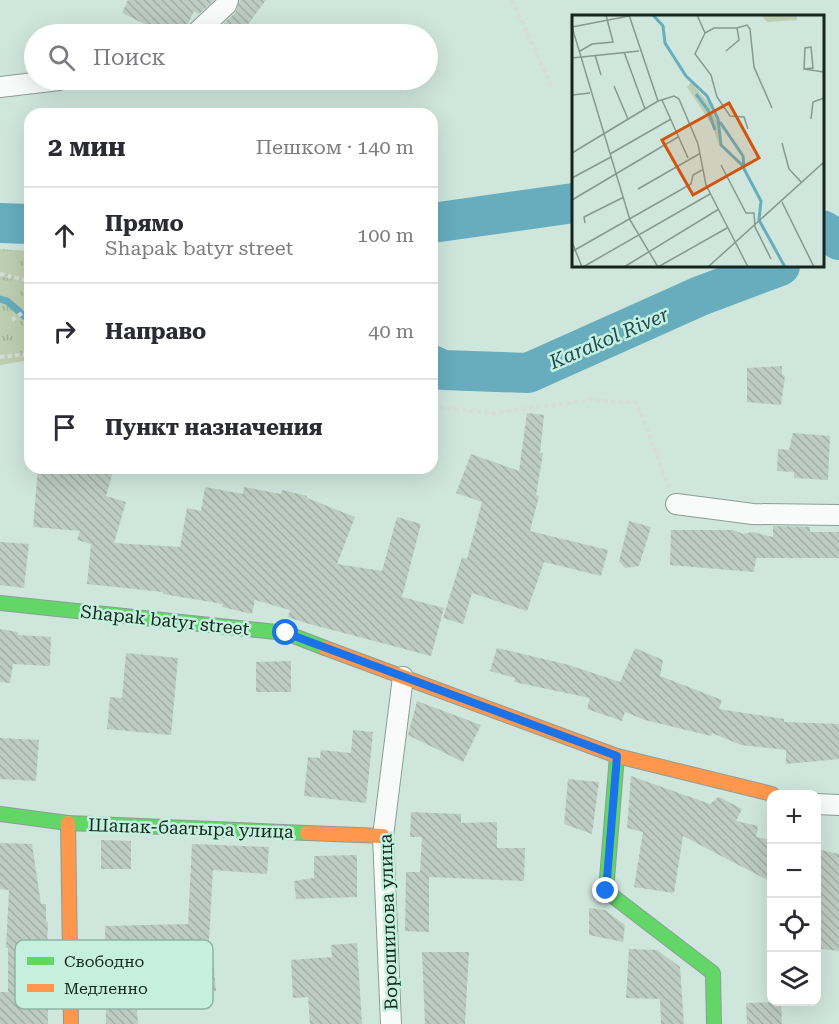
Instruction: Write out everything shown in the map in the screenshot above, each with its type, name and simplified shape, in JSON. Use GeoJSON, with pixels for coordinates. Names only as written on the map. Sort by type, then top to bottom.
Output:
{"type":"FeatureCollection","features":[{"type":"Feature","properties":{"kind":"street"},"geometry":{"type":"LineString","coordinates":[[206,24],[226,5],[228,0]]}},
{"type":"Feature","properties":{"kind":"street"},"geometry":{"type":"LineString","coordinates":[[0,87],[24,84]]}},
{"type":"Feature","properties":{"kind":"street"},"geometry":{"type":"LineString","coordinates":[[676,504],[753,514],[839,515]]}},
{"type":"Feature","properties":{"kind":"street","name":"Shapak batyr street"},"geometry":{"type":"LineString","coordinates":[[0,603],[286,633],[617,756],[767,794]]}},
{"type":"Feature","properties":{"kind":"street","name":"Ворошилова улица"},"geometry":{"type":"LineString","coordinates":[[391,1024],[384,836],[403,677]]}},
{"type":"Feature","properties":{"kind":"street"},"geometry":{"type":"LineString","coordinates":[[617,756],[606,891],[713,973],[714,1024]]}},
{"type":"Feature","properties":{"kind":"street"},"geometry":{"type":"LineString","coordinates":[[821,804],[839,806]]}},
{"type":"Feature","properties":{"kind":"street","name":"Шапак-баатыра улица"},"geometry":{"type":"LineString","coordinates":[[0,814],[68,823],[384,836]]}},
{"type":"Feature","properties":{"kind":"street"},"geometry":{"type":"LineString","coordinates":[[68,823],[70,940]]}},
{"type":"Feature","properties":{"kind":"street"},"geometry":{"type":"LineString","coordinates":[[71,1009],[71,1024]]}},
{"type":"Feature","properties":{"kind":"path"},"geometry":{"type":"LineString","coordinates":[[512,0],[551,85]]}},
{"type":"Feature","properties":{"kind":"path"},"geometry":{"type":"LineString","coordinates":[[0,274],[24,280]]}},
{"type":"Feature","properties":{"kind":"path"},"geometry":{"type":"LineString","coordinates":[[12,320],[24,312]]}},
{"type":"Feature","properties":{"kind":"path"},"geometry":{"type":"LineString","coordinates":[[0,357],[24,355]]}},
{"type":"Feature","properties":{"kind":"path"},"geometry":{"type":"LineString","coordinates":[[438,407],[494,413],[590,400],[638,403],[676,504]]}},
{"type":"Feature","properties":{"kind":"green space"},"geometry":{"type":"Polygon","coordinates":[[[0,249],[24,251],[24,361],[0,365],[0,249]]]}},
{"type":"Feature","properties":{"kind":"building"},"geometry":{"type":"Polygon","coordinates":[[[128,0],[214,0],[199,14],[194,11],[188,24],[145,24],[122,13],[128,0]]]}},
{"type":"Feature","properties":{"kind":"building"},"geometry":{"type":"Polygon","coordinates":[[[240,0],[266,0],[248,24],[223,24],[235,13],[240,0]]]}},
{"type":"Feature","properties":{"kind":"building"},"geometry":{"type":"Polygon","coordinates":[[[782,366],[782,374],[785,376],[781,405],[747,402],[747,368],[782,366]]]}},
{"type":"Feature","properties":{"kind":"building"},"geometry":{"type":"Polygon","coordinates":[[[527,413],[544,415],[540,453],[543,453],[536,495],[539,496],[530,531],[608,550],[601,576],[544,562],[527,611],[472,593],[463,624],[443,618],[462,557],[467,559],[482,502],[456,493],[471,454],[519,471],[527,413]]]}},
{"type":"Feature","properties":{"kind":"building"},"geometry":{"type":"Polygon","coordinates":[[[793,433],[830,436],[828,480],[794,478],[794,472],[777,471],[778,449],[789,450],[793,433]]]}},
{"type":"Feature","properties":{"kind":"building"},"geometry":{"type":"Polygon","coordinates":[[[37,474],[112,474],[106,496],[126,502],[114,543],[180,547],[187,508],[201,511],[205,487],[243,494],[244,487],[281,494],[282,490],[307,496],[307,498],[355,517],[337,564],[382,571],[397,517],[421,524],[402,597],[444,608],[431,656],[302,622],[288,617],[290,610],[255,600],[252,614],[222,607],[223,604],[163,594],[163,592],[87,584],[91,544],[77,540],[80,531],[33,527],[37,474]]]}},
{"type":"Feature","properties":{"kind":"building"},"geometry":{"type":"Polygon","coordinates":[[[629,521],[651,527],[639,566],[625,568],[619,561],[629,521]]]}},
{"type":"Feature","properties":{"kind":"building"},"geometry":{"type":"Polygon","coordinates":[[[773,526],[810,527],[810,532],[839,532],[839,558],[756,558],[754,572],[670,565],[671,530],[733,530],[743,534],[752,532],[773,537],[773,526]]]}},
{"type":"Feature","properties":{"kind":"building"},"geometry":{"type":"Polygon","coordinates":[[[0,542],[29,544],[24,588],[0,585],[0,542]]]}},
{"type":"Feature","properties":{"kind":"building"},"geometry":{"type":"Polygon","coordinates":[[[0,629],[18,632],[18,635],[51,637],[50,666],[13,664],[10,683],[0,682],[0,629]]]}},
{"type":"Feature","properties":{"kind":"building"},"geometry":{"type":"Polygon","coordinates":[[[497,648],[569,665],[620,682],[635,648],[663,660],[660,676],[722,700],[719,709],[784,719],[784,722],[839,724],[839,759],[786,764],[786,750],[741,745],[712,733],[711,736],[645,720],[625,712],[622,721],[587,709],[590,698],[514,682],[515,678],[490,671],[497,648]]]}},
{"type":"Feature","properties":{"kind":"building"},"geometry":{"type":"Polygon","coordinates":[[[126,653],[178,658],[171,735],[107,729],[110,697],[122,698],[126,653]]]}},
{"type":"Feature","properties":{"kind":"building"},"geometry":{"type":"Polygon","coordinates":[[[291,661],[291,692],[256,692],[256,662],[291,661]]]}},
{"type":"Feature","properties":{"kind":"building"},"geometry":{"type":"Polygon","coordinates":[[[417,701],[481,725],[463,762],[408,735],[417,701]]]}},
{"type":"Feature","properties":{"kind":"building"},"geometry":{"type":"Polygon","coordinates":[[[353,730],[373,732],[366,803],[304,796],[308,757],[320,758],[321,750],[351,753],[353,730]]]}},
{"type":"Feature","properties":{"kind":"building"},"geometry":{"type":"Polygon","coordinates":[[[0,738],[39,740],[36,781],[0,779],[0,738]]]}},
{"type":"Feature","properties":{"kind":"building"},"geometry":{"type":"Polygon","coordinates":[[[631,776],[710,804],[718,797],[742,809],[736,821],[758,826],[756,837],[767,839],[767,880],[683,836],[674,893],[634,887],[643,832],[627,828],[631,776]]]}},
{"type":"Feature","properties":{"kind":"building"},"geometry":{"type":"Polygon","coordinates":[[[568,779],[599,782],[592,834],[564,824],[568,779]]]}},
{"type":"Feature","properties":{"kind":"building"},"geometry":{"type":"Polygon","coordinates":[[[411,812],[461,814],[461,823],[497,822],[497,848],[525,848],[524,881],[429,877],[429,932],[405,931],[406,872],[420,872],[422,837],[410,837],[411,812]]]}},
{"type":"Feature","properties":{"kind":"building"},"geometry":{"type":"Polygon","coordinates":[[[101,840],[131,841],[131,869],[101,869],[101,840]]]}},
{"type":"Feature","properties":{"kind":"building"},"geometry":{"type":"Polygon","coordinates":[[[0,843],[32,844],[41,904],[46,904],[47,940],[15,940],[15,1009],[48,1009],[48,1024],[0,1024],[0,992],[8,992],[8,948],[6,948],[9,890],[0,889],[0,843]]]}},
{"type":"Feature","properties":{"kind":"building"},"geometry":{"type":"Polygon","coordinates":[[[192,844],[269,847],[267,874],[213,870],[209,940],[105,940],[105,926],[188,924],[192,844]]]}},
{"type":"Feature","properties":{"kind":"building"},"geometry":{"type":"Polygon","coordinates":[[[821,850],[839,854],[839,951],[821,949],[821,850]]]}},
{"type":"Feature","properties":{"kind":"building"},"geometry":{"type":"Polygon","coordinates":[[[357,855],[357,897],[296,899],[294,881],[314,878],[314,856],[357,855]]]}},
{"type":"Feature","properties":{"kind":"building"},"geometry":{"type":"Polygon","coordinates":[[[589,908],[605,910],[625,925],[623,942],[589,935],[589,908]]]}},
{"type":"Feature","properties":{"kind":"building"},"geometry":{"type":"Polygon","coordinates":[[[357,943],[362,1024],[310,1024],[308,997],[293,998],[291,960],[332,957],[331,945],[357,943]]]}},
{"type":"Feature","properties":{"kind":"building"},"geometry":{"type":"Polygon","coordinates":[[[629,949],[657,950],[680,967],[684,1024],[661,1024],[660,999],[626,998],[629,949]]]}},
{"type":"Feature","properties":{"kind":"building"},"geometry":{"type":"Polygon","coordinates":[[[422,952],[469,952],[465,1024],[425,1024],[422,952]]]}},
{"type":"Feature","properties":{"kind":"building"},"geometry":{"type":"Polygon","coordinates":[[[213,956],[216,991],[213,991],[213,956]]]}},
{"type":"Feature","properties":{"kind":"building"},"geometry":{"type":"Polygon","coordinates":[[[767,1002],[767,1006],[781,1006],[782,1024],[747,1024],[746,1003],[767,1002]]]}},
{"type":"Feature","properties":{"kind":"building"},"geometry":{"type":"Polygon","coordinates":[[[106,1009],[137,1009],[138,1024],[106,1024],[106,1009]]]}},
{"type":"Feature","properties":{"kind":"waterway"},"geometry":{"type":"LineString","coordinates":[[438,222],[572,203]]}},
{"type":"Feature","properties":{"kind":"waterway","name":"Karakol River"},"geometry":{"type":"LineString","coordinates":[[0,223],[24,224]]}},
{"type":"Feature","properties":{"kind":"waterway"},"geometry":{"type":"LineString","coordinates":[[824,231],[839,240]]}},
{"type":"Feature","properties":{"kind":"waterway","name":"Karakol River"},"geometry":{"type":"LineString","coordinates":[[438,368],[443,370],[528,373],[700,296],[777,267]]}},
{"type":"Feature","properties":{"kind":"waterway"},"geometry":{"type":"LineString","coordinates":[[0,299],[7,301],[24,316]]}},
{"type":"Feature","properties":{"kind":"traffic: fast"},"geometry":{"type":"LineString","coordinates":[[0,603],[286,633],[325,648]]}},
{"type":"Feature","properties":{"kind":"traffic: fast"},"geometry":{"type":"LineString","coordinates":[[617,756],[606,891],[713,973],[714,1024]]}},
{"type":"Feature","properties":{"kind":"traffic: fast"},"geometry":{"type":"LineString","coordinates":[[0,814],[68,823],[307,833]]}},
{"type":"Feature","properties":{"kind":"traffic: slow"},"geometry":{"type":"LineString","coordinates":[[325,648],[617,756],[767,793]]}},
{"type":"Feature","properties":{"kind":"traffic: slow"},"geometry":{"type":"LineString","coordinates":[[68,823],[70,940]]}},
{"type":"Feature","properties":{"kind":"traffic: slow"},"geometry":{"type":"LineString","coordinates":[[307,833],[383,836]]}},
{"type":"Feature","properties":{"kind":"traffic: slow"},"geometry":{"type":"LineString","coordinates":[[71,1009],[71,1024]]}},
{"type":"Feature","properties":{"kind":"route"},"geometry":{"type":"LineString","coordinates":[[286,633],[617,756],[606,891]]}}]}
